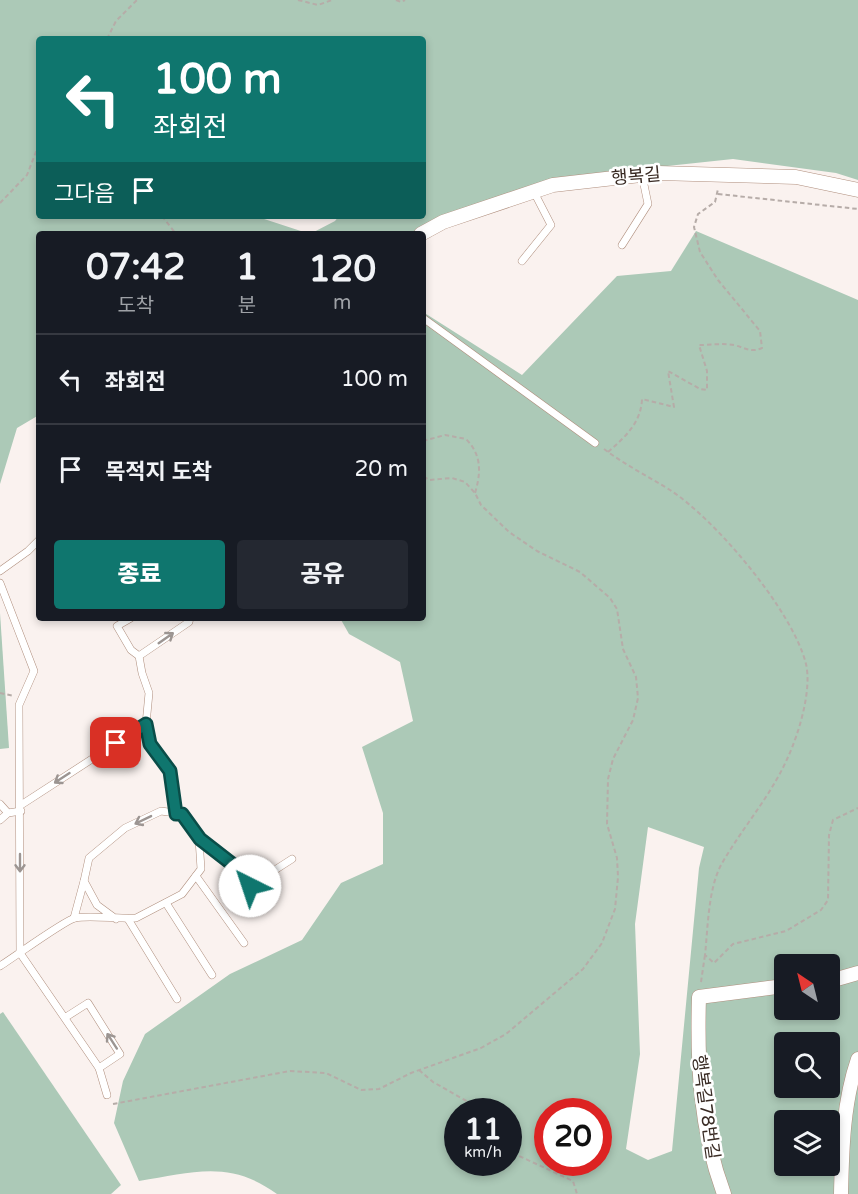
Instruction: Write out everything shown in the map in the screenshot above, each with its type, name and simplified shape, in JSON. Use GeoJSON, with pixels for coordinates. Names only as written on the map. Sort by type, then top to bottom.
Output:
{"type":"FeatureCollection","features":[{"type":"Feature","properties":{"kind":"street","name":"행복길"},"geometry":{"type":"LineString","coordinates":[[426,231],[443,222],[553,185],[642,175],[796,177],[858,190]]}},
{"type":"Feature","properties":{"kind":"street"},"geometry":{"type":"LineString","coordinates":[[840,978],[858,973]]}},
{"type":"Feature","properties":{"kind":"street"},"geometry":{"type":"LineString","coordinates":[[699,997],[774,987]]}},
{"type":"Feature","properties":{"kind":"street","name":"행복길78번길"},"geometry":{"type":"LineString","coordinates":[[699,997],[698,1064],[704,1118],[715,1170],[724,1194]]}},
{"type":"Feature","properties":{"kind":"street"},"geometry":{"type":"LineString","coordinates":[[841,1194],[842,1142],[852,1077],[858,1059]]}},
{"type":"Feature","properties":{"kind":"lane"},"geometry":{"type":"LineString","coordinates":[[622,245],[648,204],[642,175]]}},
{"type":"Feature","properties":{"kind":"lane"},"geometry":{"type":"LineString","coordinates":[[522,261],[551,225],[534,192]]}},
{"type":"Feature","properties":{"kind":"lane"},"geometry":{"type":"LineString","coordinates":[[426,320],[595,443]]}},
{"type":"Feature","properties":{"kind":"lane"},"geometry":{"type":"LineString","coordinates":[[0,571],[36,543]]}},
{"type":"Feature","properties":{"kind":"lane"},"geometry":{"type":"LineString","coordinates":[[0,583],[34,671],[19,705],[20,953],[99,1068],[107,1095]]}},
{"type":"Feature","properties":{"kind":"lane"},"geometry":{"type":"LineString","coordinates":[[126,621],[117,626],[131,650],[139,656],[149,693],[146,724],[150,744],[170,771],[176,814]]}},
{"type":"Feature","properties":{"kind":"lane"},"geometry":{"type":"LineString","coordinates":[[139,656],[189,621]]}},
{"type":"Feature","properties":{"kind":"lane"},"geometry":{"type":"LineString","coordinates":[[0,820],[146,724]]}},
{"type":"Feature","properties":{"kind":"lane"},"geometry":{"type":"LineString","coordinates":[[0,804],[8,813]]}},
{"type":"Feature","properties":{"kind":"lane"},"geometry":{"type":"LineString","coordinates":[[74,918],[90,858],[125,828],[161,811],[182,814],[200,839],[236,867],[250,886],[292,859]]}},
{"type":"Feature","properties":{"kind":"lane"},"geometry":{"type":"LineString","coordinates":[[0,966],[74,918],[136,918],[182,894],[201,869],[200,839]]}},
{"type":"Feature","properties":{"kind":"lane"},"geometry":{"type":"LineString","coordinates":[[196,876],[244,943]]}},
{"type":"Feature","properties":{"kind":"lane"},"geometry":{"type":"LineString","coordinates":[[84,880],[97,905],[116,919]]}},
{"type":"Feature","properties":{"kind":"lane"},"geometry":{"type":"LineString","coordinates":[[166,903],[212,975]]}},
{"type":"Feature","properties":{"kind":"lane"},"geometry":{"type":"LineString","coordinates":[[128,919],[177,999]]}},
{"type":"Feature","properties":{"kind":"lane"},"geometry":{"type":"LineString","coordinates":[[66,1017],[88,1003],[120,1054],[99,1068]]}},
{"type":"Feature","properties":{"kind":"path"},"geometry":{"type":"LineString","coordinates":[[108,36],[116,21],[137,0]]}},
{"type":"Feature","properties":{"kind":"path"},"geometry":{"type":"LineString","coordinates":[[298,0],[318,5],[332,0]]}},
{"type":"Feature","properties":{"kind":"path"},"geometry":{"type":"LineString","coordinates":[[396,0],[401,2],[405,0]]}},
{"type":"Feature","properties":{"kind":"path"},"geometry":{"type":"LineString","coordinates":[[0,202],[22,181],[36,151]]}},
{"type":"Feature","properties":{"kind":"path"},"geometry":{"type":"LineString","coordinates":[[699,997],[712,897],[720,867],[755,816],[788,757],[805,708],[806,665],[781,611],[732,548],[707,521],[671,491],[608,452],[628,434],[641,413],[642,399],[674,407],[669,371],[700,389],[707,390],[707,371],[699,345],[734,345],[744,350],[755,351],[762,348],[759,331],[718,280],[700,252],[694,227],[698,214],[715,201],[723,175]]}},
{"type":"Feature","properties":{"kind":"path"},"geometry":{"type":"LineString","coordinates":[[717,194],[858,209]]}},
{"type":"Feature","properties":{"kind":"path"},"geometry":{"type":"LineString","coordinates":[[164,219],[174,231]]}},
{"type":"Feature","properties":{"kind":"path"},"geometry":{"type":"LineString","coordinates":[[426,440],[445,435],[466,439],[478,461],[480,473],[475,493]]}},
{"type":"Feature","properties":{"kind":"path"},"geometry":{"type":"LineString","coordinates":[[107,1095],[111,1104],[275,1072],[304,1070],[326,1072],[361,1090],[371,1091],[419,1070],[481,1048],[506,1034],[575,976],[597,952],[611,922],[618,888],[618,864],[607,824],[608,780],[613,759],[633,720],[638,698],[636,677],[623,649],[616,609],[610,598],[580,572],[523,543],[481,505],[475,493],[458,478],[429,480],[426,478]]}},
{"type":"Feature","properties":{"kind":"path"},"geometry":{"type":"LineString","coordinates":[[705,955],[714,963],[734,944],[786,931],[821,910],[828,900],[829,836],[833,820],[858,808]]}},
{"type":"Feature","properties":{"kind":"path"},"geometry":{"type":"LineString","coordinates":[[419,1070],[433,1082],[461,1098]]}},
{"type":"Feature","properties":{"kind":"path"},"geometry":{"type":"LineString","coordinates":[[522,1157],[573,1181],[578,1194]]}},
{"type":"Feature","properties":{"kind":"green space"},"geometry":{"type":"Polygon","coordinates":[[[0,0],[858,0],[858,180],[836,173],[733,159],[611,172],[426,233],[426,231],[316,231],[337,219],[426,219],[426,36],[36,36],[36,219],[264,219],[301,231],[36,231],[36,417],[17,428],[0,484],[0,0]]]}},
{"type":"Feature","properties":{"kind":"green space"},"geometry":{"type":"Polygon","coordinates":[[[696,231],[858,300],[858,1194],[277,1194],[243,1176],[210,1171],[139,1181],[114,1123],[123,1081],[145,1034],[230,974],[302,940],[341,883],[383,864],[383,813],[362,747],[413,721],[400,662],[349,634],[342,621],[426,621],[426,314],[522,375],[617,276],[671,271],[696,231]],[[648,827],[635,924],[640,1054],[626,1149],[648,1160],[672,1151],[699,868],[704,847],[648,827]]]}},
{"type":"Feature","properties":{"kind":"green space"},"geometry":{"type":"Polygon","coordinates":[[[0,613],[9,748],[0,749],[0,613]]]}},
{"type":"Feature","properties":{"kind":"green space"},"geometry":{"type":"Polygon","coordinates":[[[3,1012],[121,1185],[111,1194],[0,1194],[0,1014],[3,1012]]]}},
{"type":"Feature","properties":{"kind":"route"},"geometry":{"type":"LineString","coordinates":[[116,743],[146,724],[150,744],[170,771],[176,814],[182,814],[200,839],[236,867],[250,886]]}}]}
